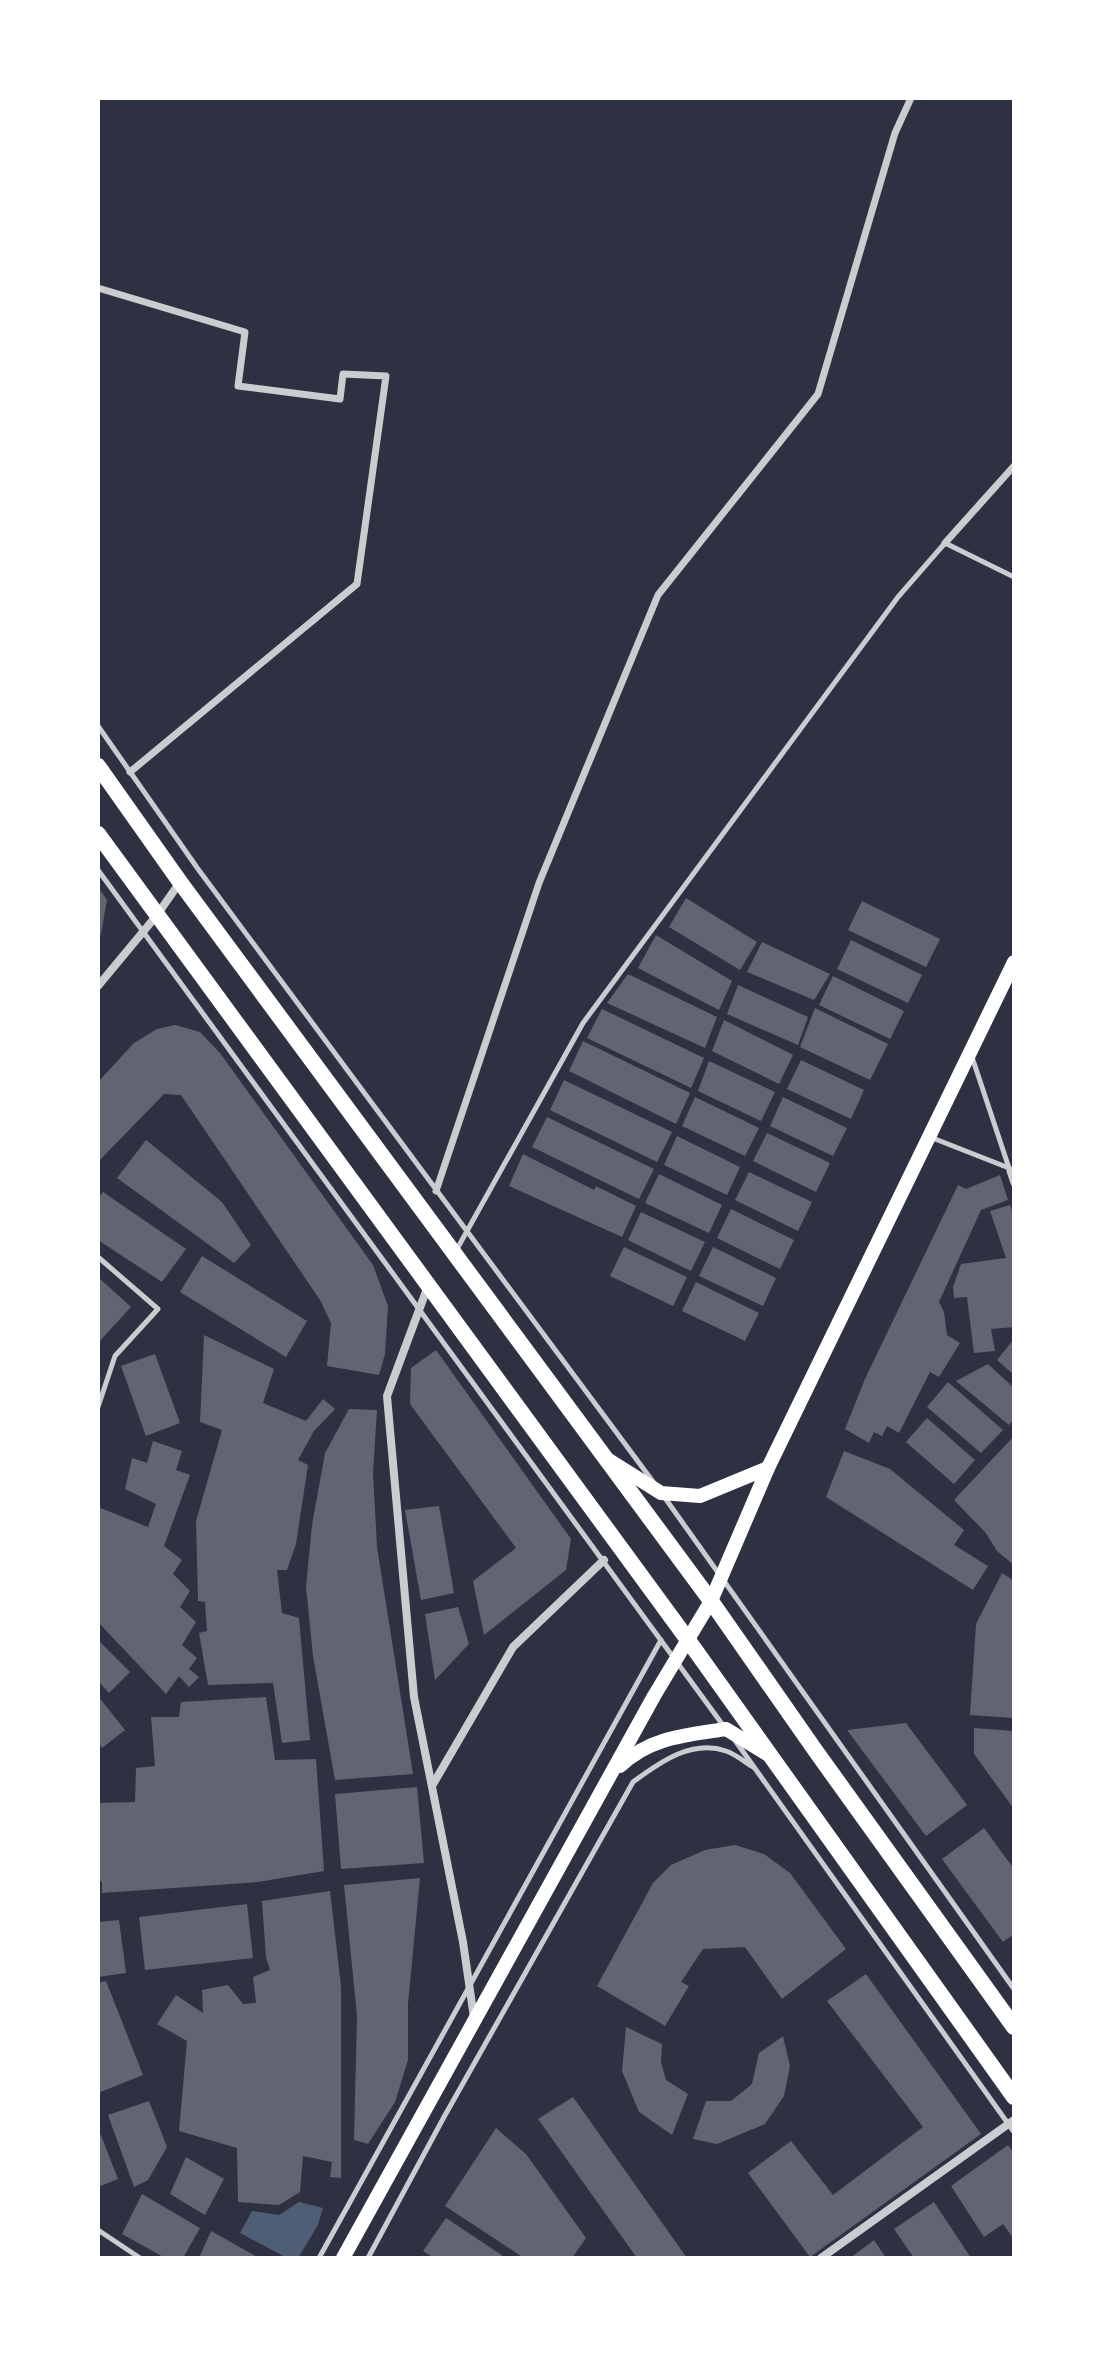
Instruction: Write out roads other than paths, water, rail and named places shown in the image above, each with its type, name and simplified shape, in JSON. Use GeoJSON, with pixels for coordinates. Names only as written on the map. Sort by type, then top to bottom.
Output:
{"type":"FeatureCollection","features":[{"type":"Feature","properties":{"kind":"main road"},"geometry":{"type":"LineString","coordinates":[[98,766],[180,882],[711,1601],[1014,2027]]}},
{"type":"Feature","properties":{"kind":"main road"},"geometry":{"type":"LineString","coordinates":[[98,834],[688,1640],[1014,2097]]}},
{"type":"Feature","properties":{"kind":"main road"},"geometry":{"type":"LineString","coordinates":[[343,2258],[474,2019],[711,1601],[768,1468],[1014,962]]}},
{"type":"Feature","properties":{"kind":"main road"},"geometry":{"type":"LineString","coordinates":[[605,1458],[661,1493],[700,1496],[768,1468]]}},
{"type":"Feature","properties":{"kind":"main road"},"geometry":{"type":"LineString","coordinates":[[614,1771],[630,1756],[661,1739],[726,1729],[769,1755]]}},
{"type":"Feature","properties":{"kind":"street"},"geometry":{"type":"LineString","coordinates":[[436,1191],[539,883],[658,595],[818,394],[895,133],[911,98]]}},
{"type":"Feature","properties":{"kind":"street"},"geometry":{"type":"LineString","coordinates":[[98,288],[245,332],[238,386],[340,399],[343,374],[386,376],[357,584],[130,772]]}},
{"type":"Feature","properties":{"kind":"street"},"geometry":{"type":"LineString","coordinates":[[945,543],[1014,466]]}},
{"type":"Feature","properties":{"kind":"street"},"geometry":{"type":"LineString","coordinates":[[98,986],[180,882]]}},
{"type":"Feature","properties":{"kind":"street"},"geometry":{"type":"LineString","coordinates":[[1012,1170],[1014,1183]]}},
{"type":"Feature","properties":{"kind":"street"},"geometry":{"type":"LineString","coordinates":[[428,1285],[387,1396],[414,1697],[470,1983],[474,2019]]}},
{"type":"Feature","properties":{"kind":"street"},"geometry":{"type":"LineString","coordinates":[[432,1786],[513,1647],[604,1560]]}},
{"type":"Feature","properties":{"kind":"street"},"geometry":{"type":"LineString","coordinates":[[821,2258],[1012,2125]]}},
{"type":"Feature","properties":{"kind":"lane"},"geometry":{"type":"LineString","coordinates":[[455,1253],[583,1023],[898,597],[945,543],[1014,577]]}},
{"type":"Feature","properties":{"kind":"lane"},"geometry":{"type":"LineString","coordinates":[[98,726],[198,869],[661,1493],[1014,1989]]}},
{"type":"Feature","properties":{"kind":"lane"},"geometry":{"type":"LineString","coordinates":[[98,870],[604,1560],[1012,2125]]}},
{"type":"Feature","properties":{"kind":"lane"},"geometry":{"type":"LineString","coordinates":[[970,1052],[1012,1170]]}},
{"type":"Feature","properties":{"kind":"lane"},"geometry":{"type":"LineString","coordinates":[[929,1136],[1012,1170]]}},
{"type":"Feature","properties":{"kind":"lane"},"geometry":{"type":"LineString","coordinates":[[98,1257],[158,1309],[115,1356],[98,1407]]}},
{"type":"Feature","properties":{"kind":"lane"},"geometry":{"type":"LineString","coordinates":[[319,2258],[661,1640]]}},
{"type":"Feature","properties":{"kind":"lane"},"geometry":{"type":"LineString","coordinates":[[368,2258],[633,1782],[661,1761],[691,1749],[724,1750],[756,1769]]}},
{"type":"Feature","properties":{"kind":"lane"},"geometry":{"type":"LineString","coordinates":[[98,2230],[140,2258]]}},
{"type":"Feature","properties":{"kind":"water"},"geometry":{"type":"Polygon","coordinates":[[[299,2202],[323,2208],[318,2225],[298,2258],[287,2258],[240,2233],[252,2211],[279,2215],[299,2202]]]}}]}
